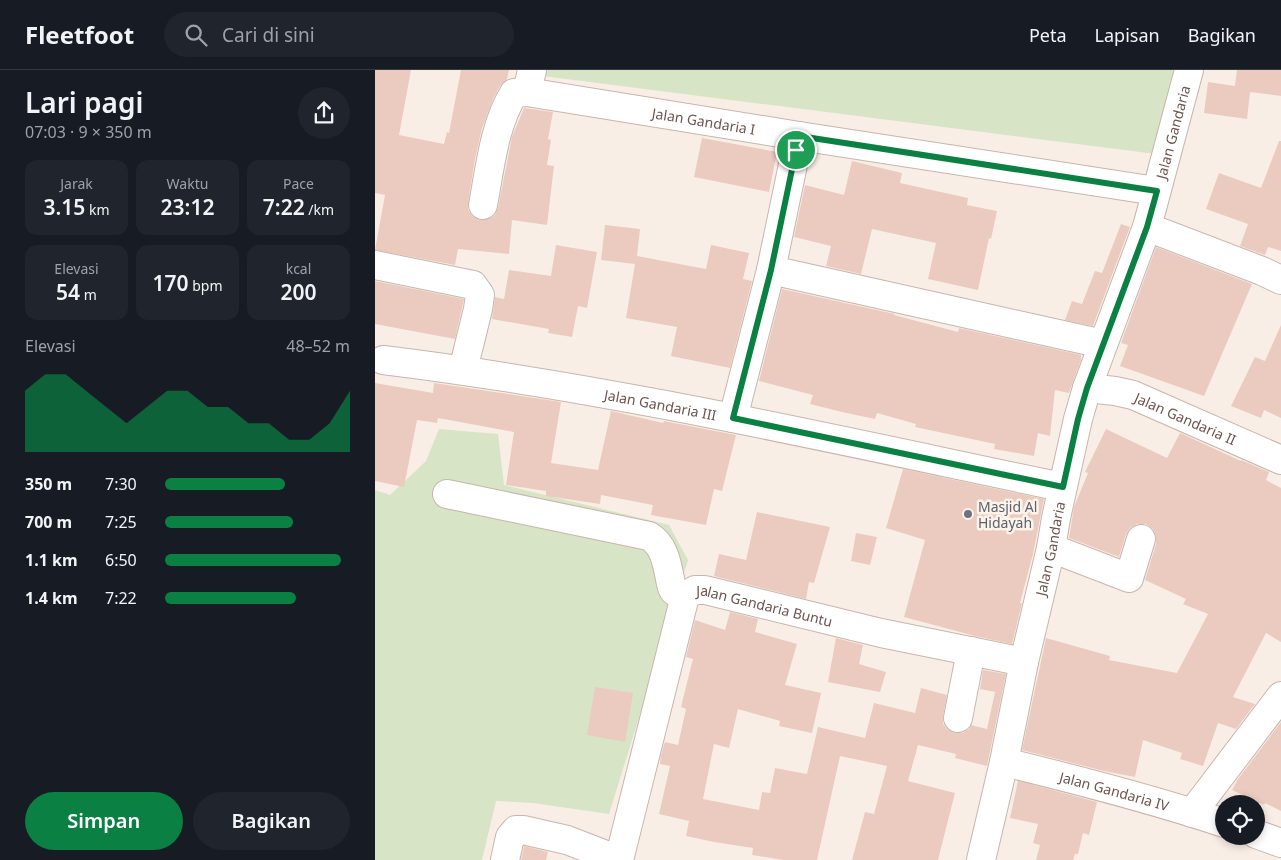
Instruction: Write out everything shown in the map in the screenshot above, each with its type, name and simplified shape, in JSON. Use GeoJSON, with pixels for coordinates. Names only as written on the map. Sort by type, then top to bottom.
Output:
{"type":"FeatureCollection","features":[{"type":"Feature","properties":{"kind":"street","name":"Jalan Gandaria"},"geometry":{"type":"LineString","coordinates":[[981,860],[1078,419],[1087,388],[1147,227],[1189,70]]}},
{"type":"Feature","properties":{"kind":"street","name":"Jalan Gandaria I"},"geometry":{"type":"LineString","coordinates":[[483,205],[499,124],[513,93],[529,81],[799,136],[1157,191]]}},
{"type":"Feature","properties":{"kind":"street"},"geometry":{"type":"LineString","coordinates":[[733,418],[771,270],[799,136]]}},
{"type":"Feature","properties":{"kind":"street"},"geometry":{"type":"LineString","coordinates":[[1147,227],[1281,280]]}},
{"type":"Feature","properties":{"kind":"street"},"geometry":{"type":"LineString","coordinates":[[375,265],[473,285],[480,295],[463,370]]}},
{"type":"Feature","properties":{"kind":"street"},"geometry":{"type":"LineString","coordinates":[[771,270],[1103,344]]}},
{"type":"Feature","properties":{"kind":"street","name":"Jalan Gandaria III"},"geometry":{"type":"LineString","coordinates":[[383,360],[463,370],[654,402],[1063,487]]}},
{"type":"Feature","properties":{"kind":"street","name":"Jalan Gandaria II"},"geometry":{"type":"LineString","coordinates":[[1087,388],[1133,395],[1281,460]]}},
{"type":"Feature","properties":{"kind":"street"},"geometry":{"type":"LineString","coordinates":[[447,494],[649,536],[660,546],[667,560],[672,589],[676,593],[685,596]]}},
{"type":"Feature","properties":{"kind":"street"},"geometry":{"type":"LineString","coordinates":[[1051,548],[1129,578],[1141,539]]}},
{"type":"Feature","properties":{"kind":"street","name":"Jalan Gandaria Buntu"},"geometry":{"type":"LineString","coordinates":[[619,860],[685,596],[695,590],[705,590],[881,632],[1024,662]]}},
{"type":"Feature","properties":{"kind":"street"},"geometry":{"type":"LineString","coordinates":[[958,718],[971,651]]}},
{"type":"Feature","properties":{"kind":"street"},"geometry":{"type":"LineString","coordinates":[[1192,813],[1281,696]]}},
{"type":"Feature","properties":{"kind":"street","name":"Jalan Gandaria IV"},"geometry":{"type":"LineString","coordinates":[[1004,762],[1089,782],[1215,821]]}},
{"type":"Feature","properties":{"kind":"street"},"geometry":{"type":"LineString","coordinates":[[505,860],[510,837],[516,830],[523,830],[567,840],[619,860]]}},
{"type":"Feature","properties":{"kind":"street"},"geometry":{"type":"LineString","coordinates":[[1265,837],[1281,843]]}},
{"type":"Feature","properties":{"kind":"green space"},"geometry":{"type":"Polygon","coordinates":[[[536,70],[1183,70],[1164,155],[535,75],[536,70]]]}},
{"type":"Feature","properties":{"kind":"green space"},"geometry":{"type":"Polygon","coordinates":[[[439,429],[498,434],[504,485],[669,525],[688,560],[609,814],[533,803],[496,801],[482,860],[375,860],[375,490],[390,495],[426,461],[439,429]]]}},
{"type":"Feature","properties":{"kind":"building"},"geometry":{"type":"Polygon","coordinates":[[[375,70],[411,70],[399,135],[444,144],[447,132],[449,133],[461,70],[509,70],[507,79],[500,86],[493,99],[482,128],[475,159],[468,210],[473,217],[480,220],[489,219],[495,215],[512,137],[524,108],[553,112],[548,139],[551,140],[547,165],[554,166],[547,225],[512,220],[509,254],[458,249],[455,265],[375,250],[385,195],[375,193],[375,70]]]}},
{"type":"Feature","properties":{"kind":"building"},"geometry":{"type":"Polygon","coordinates":[[[1237,70],[1281,70],[1281,96],[1250,92],[1247,119],[1204,113],[1208,82],[1235,86],[1237,70]]]}},
{"type":"Feature","properties":{"kind":"building"},"geometry":{"type":"Polygon","coordinates":[[[702,138],[777,152],[769,192],[694,177],[702,138]]]}},
{"type":"Feature","properties":{"kind":"building"},"geometry":{"type":"Polygon","coordinates":[[[1279,141],[1281,141],[1281,251],[1268,247],[1265,255],[1240,246],[1248,224],[1206,209],[1219,173],[1261,188],[1279,141]]]}},
{"type":"Feature","properties":{"kind":"building"},"geometry":{"type":"Polygon","coordinates":[[[852,161],[902,173],[900,183],[968,198],[967,205],[997,211],[978,290],[928,279],[936,243],[872,229],[861,274],[826,266],[831,246],[794,237],[805,185],[844,195],[852,161]]]}},
{"type":"Feature","properties":{"kind":"building"},"geometry":{"type":"Polygon","coordinates":[[[1121,224],[1130,227],[1093,326],[1065,320],[1072,301],[1082,304],[1095,271],[1102,273],[1121,224]]]}},
{"type":"Feature","properties":{"kind":"building"},"geometry":{"type":"Polygon","coordinates":[[[605,225],[640,229],[637,256],[706,269],[711,245],[749,253],[743,279],[752,281],[730,368],[671,356],[677,327],[626,318],[635,264],[601,260],[605,225]]]}},
{"type":"Feature","properties":{"kind":"building"},"geometry":{"type":"Polygon","coordinates":[[[556,245],[597,252],[587,308],[578,306],[572,337],[548,333],[549,329],[492,319],[495,297],[504,299],[509,270],[551,276],[556,245]]]}},
{"type":"Feature","properties":{"kind":"building"},"geometry":{"type":"Polygon","coordinates":[[[1156,247],[1252,284],[1204,396],[1120,366],[1128,345],[1121,343],[1156,247]]]}},
{"type":"Feature","properties":{"kind":"building"},"geometry":{"type":"Polygon","coordinates":[[[375,281],[464,299],[455,339],[375,324],[375,281]]]}},
{"type":"Feature","properties":{"kind":"building"},"geometry":{"type":"Polygon","coordinates":[[[782,289],[895,314],[958,332],[959,328],[1081,355],[1081,360],[1069,393],[1055,390],[1050,436],[1038,433],[1034,456],[994,449],[995,444],[915,427],[916,424],[877,413],[875,419],[810,404],[813,395],[759,381],[782,289]]]}},
{"type":"Feature","properties":{"kind":"building"},"geometry":{"type":"Polygon","coordinates":[[[1281,325],[1281,418],[1264,410],[1261,418],[1231,406],[1255,357],[1265,361],[1281,325]]]}},
{"type":"Feature","properties":{"kind":"building"},"geometry":{"type":"Polygon","coordinates":[[[375,383],[433,393],[434,383],[561,402],[551,463],[598,470],[611,411],[663,423],[664,421],[736,435],[722,491],[714,489],[706,525],[651,515],[653,505],[601,495],[600,504],[546,496],[546,491],[506,485],[514,432],[438,418],[437,423],[417,420],[404,487],[375,481],[375,383]]]}},
{"type":"Feature","properties":{"kind":"building"},"geometry":{"type":"Polygon","coordinates":[[[1106,429],[1167,458],[1180,433],[1269,472],[1266,480],[1281,488],[1281,642],[1266,633],[1233,697],[1255,704],[1236,729],[1218,723],[1203,766],[1180,759],[1182,753],[1143,740],[1135,777],[1022,750],[1046,638],[1110,656],[1109,660],[1177,673],[1208,614],[1183,604],[1186,599],[1145,580],[1156,544],[1156,536],[1153,529],[1146,524],[1137,524],[1130,528],[1126,534],[1119,557],[1069,538],[1074,507],[1088,473],[1085,472],[1106,429]]]}},
{"type":"Feature","properties":{"kind":"building"},"geometry":{"type":"Polygon","coordinates":[[[903,469],[1044,499],[1012,644],[904,617],[925,540],[886,528],[903,469]]]}},
{"type":"Feature","properties":{"kind":"building"},"geometry":{"type":"Polygon","coordinates":[[[757,512],[830,527],[814,583],[809,582],[806,599],[714,576],[719,554],[746,560],[757,512]]]}},
{"type":"Feature","properties":{"kind":"building"},"geometry":{"type":"Polygon","coordinates":[[[856,533],[877,537],[870,565],[851,561],[856,533]]]}},
{"type":"Feature","properties":{"kind":"building"},"geometry":{"type":"Polygon","coordinates":[[[730,612],[758,619],[755,632],[797,644],[785,685],[821,693],[812,733],[779,726],[780,721],[738,709],[729,748],[714,744],[703,799],[759,810],[762,792],[770,793],[775,768],[807,774],[818,727],[865,738],[874,703],[915,713],[921,688],[947,695],[943,724],[948,730],[955,733],[963,733],[971,725],[987,729],[995,692],[980,689],[983,670],[1006,674],[987,766],[955,758],[956,754],[918,745],[908,781],[955,793],[938,860],[852,860],[865,812],[874,814],[887,766],[840,756],[817,860],[783,860],[752,855],[753,848],[686,836],[689,821],[659,814],[670,766],[660,764],[661,755],[665,742],[678,745],[686,709],[681,707],[693,659],[686,657],[695,620],[725,630],[730,612]]]}},
{"type":"Feature","properties":{"kind":"building"},"geometry":{"type":"Polygon","coordinates":[[[836,638],[863,645],[859,664],[886,672],[880,692],[828,682],[836,638]]]}},
{"type":"Feature","properties":{"kind":"building"},"geometry":{"type":"Polygon","coordinates":[[[595,687],[633,693],[625,742],[587,735],[595,687]]]}},
{"type":"Feature","properties":{"kind":"building"},"geometry":{"type":"Polygon","coordinates":[[[1281,722],[1281,811],[1265,803],[1265,795],[1243,795],[1232,790],[1238,779],[1281,722]]]}},
{"type":"Feature","properties":{"kind":"building"},"geometry":{"type":"Polygon","coordinates":[[[1018,781],[1097,802],[1089,835],[1083,833],[1078,854],[1075,854],[1073,860],[1036,860],[1040,845],[1033,843],[1038,824],[1010,818],[1018,781]]]}},
{"type":"Feature","properties":{"kind":"building"},"geometry":{"type":"Polygon","coordinates":[[[524,846],[548,852],[546,860],[521,860],[524,846]]]}},
{"type":"Feature","properties":{"kind":"place","name":"Masjid Al Hidayah"},"geometry":{"type":"Point","coordinates":[968,514]}},
{"type":"Feature","properties":{"kind":"route"},"geometry":{"type":"LineString","coordinates":[[799,136],[1157,191],[1147,227],[1087,388],[1063,487],[733,418],[771,270],[796,150],[799,136]]}}]}
